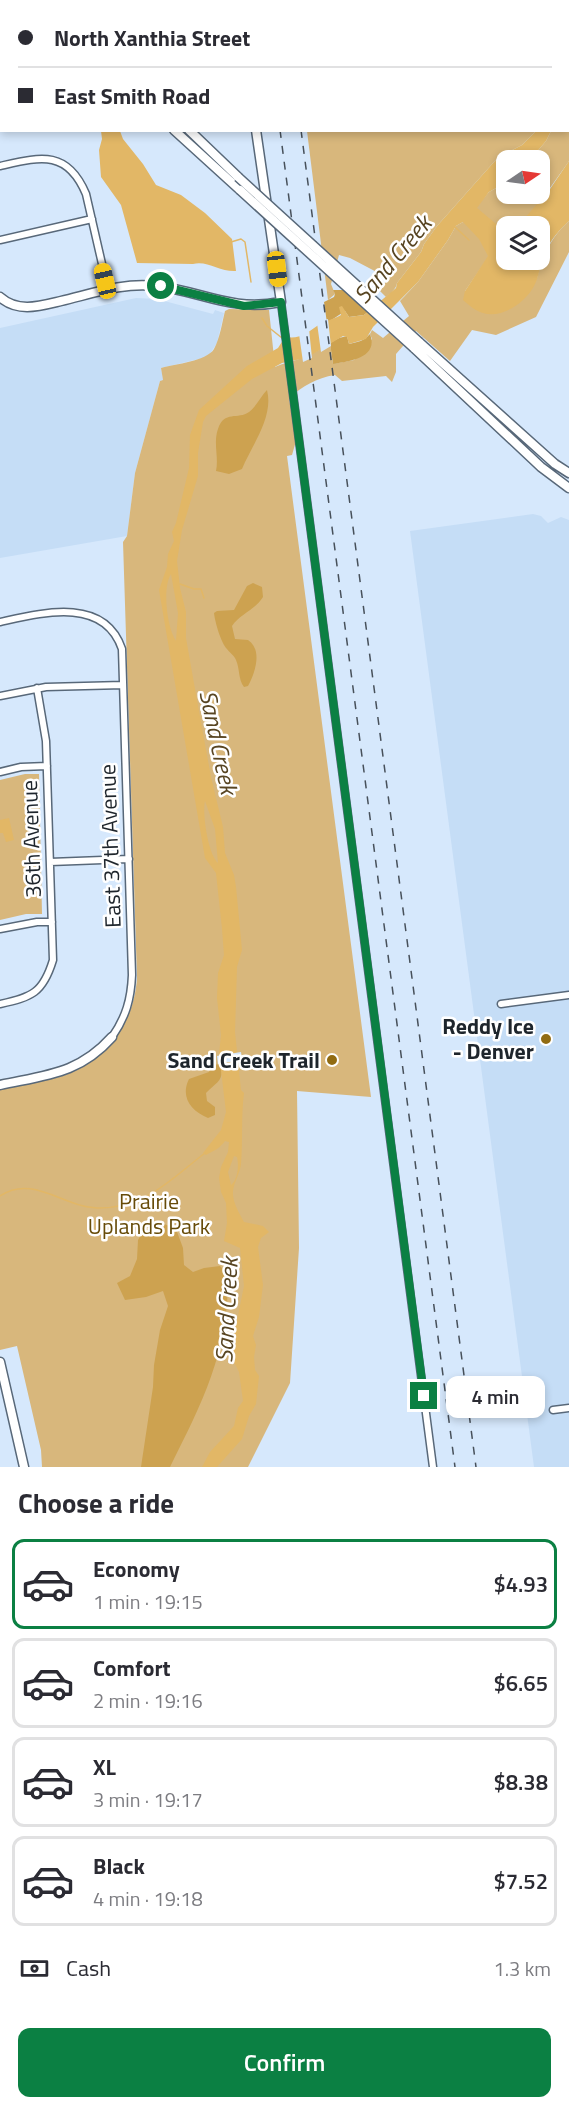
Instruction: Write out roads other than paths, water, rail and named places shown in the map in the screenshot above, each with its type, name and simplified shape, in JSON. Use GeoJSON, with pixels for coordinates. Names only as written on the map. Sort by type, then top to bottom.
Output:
{"type":"FeatureCollection","features":[{"type":"Feature","properties":{"kind":"main road"},"geometry":{"type":"LineString","coordinates":[[176,132],[416,345],[569,473]]}},
{"type":"Feature","properties":{"kind":"main road"},"geometry":{"type":"LineString","coordinates":[[191,132],[541,467],[569,488]]}},
{"type":"Feature","properties":{"kind":"main road"},"geometry":{"type":"LineString","coordinates":[[1,301],[18,307],[31,308],[134,285],[153,285],[244,306],[281,302],[256,132]]}},
{"type":"Feature","properties":{"kind":"main road"},"geometry":{"type":"LineString","coordinates":[[0,1085],[63,1071],[79,1065],[91,1058],[112,1037]]}},
{"type":"Feature","properties":{"kind":"main road"},"geometry":{"type":"LineString","coordinates":[[0,1362],[24,1467]]}},
{"type":"Feature","properties":{"kind":"street"},"geometry":{"type":"LineString","coordinates":[[0,166],[39,158],[62,162],[71,169],[80,180],[86,194],[108,290]]}},
{"type":"Feature","properties":{"kind":"street"},"geometry":{"type":"LineString","coordinates":[[0,240],[92,219]]}},
{"type":"Feature","properties":{"kind":"street"},"geometry":{"type":"LineString","coordinates":[[281,302],[433,1467]]}},
{"type":"Feature","properties":{"kind":"street","name":"East 37th Avenue"},"geometry":{"type":"LineString","coordinates":[[0,622],[47,613],[85,614],[106,623],[115,632],[122,649],[131,992],[128,1010],[112,1037]]}},
{"type":"Feature","properties":{"kind":"street"},"geometry":{"type":"LineString","coordinates":[[0,696],[37,688],[123,685]]}},
{"type":"Feature","properties":{"kind":"street","name":"36th Avenue"},"geometry":{"type":"LineString","coordinates":[[0,1004],[31,995],[41,987],[48,976],[53,960],[45,727],[37,688]]}},
{"type":"Feature","properties":{"kind":"street"},"geometry":{"type":"LineString","coordinates":[[0,772],[21,767],[47,766]]}},
{"type":"Feature","properties":{"kind":"street"},"geometry":{"type":"LineString","coordinates":[[50,862],[129,859]]}},
{"type":"Feature","properties":{"kind":"street"},"geometry":{"type":"LineString","coordinates":[[0,929],[37,922],[52,922]]}},
{"type":"Feature","properties":{"kind":"street"},"geometry":{"type":"LineString","coordinates":[[501,1004],[569,995]]}},
{"type":"Feature","properties":{"kind":"street"},"geometry":{"type":"LineString","coordinates":[[553,1410],[569,1408]]}},
{"type":"Feature","properties":{"kind":"waterway"},"geometry":{"type":"LineString","coordinates":[[455,227],[469,240]]}},
{"type":"Feature","properties":{"kind":"waterway"},"geometry":{"type":"LineString","coordinates":[[231,242],[241,239],[245,242],[251,282]]}},
{"type":"Feature","properties":{"kind":"waterway"},"geometry":{"type":"LineString","coordinates":[[262,318],[267,326],[282,338]]}},
{"type":"Feature","properties":{"kind":"waterway"},"geometry":{"type":"LineString","coordinates":[[180,584],[201,589],[204,598]]}},
{"type":"Feature","properties":{"kind":"waterway"},"geometry":{"type":"LineString","coordinates":[[0,1196],[12,1190],[24,1188],[48,1193],[84,1206],[114,1207],[143,1198],[156,1191],[205,1153]]}},
{"type":"Feature","properties":{"kind":"railway"},"geometry":{"type":"LineString","coordinates":[[280,132],[455,1467]]}},
{"type":"Feature","properties":{"kind":"railway"},"geometry":{"type":"LineString","coordinates":[[301,132],[476,1467]]}},
{"type":"Feature","properties":{"kind":"place","name":"Reddy Ice - Denver"},"geometry":{"type":"Point","coordinates":[546,1039]}},
{"type":"Feature","properties":{"kind":"place","name":"Sand Creek Trail"},"geometry":{"type":"Point","coordinates":[332,1060]}},
{"type":"Feature","properties":{"kind":"water label","name":"Sand Creek"},"geometry":{"type":"Point","coordinates":[392,259]}},
{"type":"Feature","properties":{"kind":"water label","name":"Sand Creek"},"geometry":{"type":"Point","coordinates":[219,742]}},
{"type":"Feature","properties":{"kind":"water label","name":"Sand Creek"},"geometry":{"type":"Point","coordinates":[226,1310]}},
{"type":"Feature","properties":{"kind":"park label","name":"Prairie Uplands Park"},"geometry":{"type":"Point","coordinates":[149,1214]}}]}
